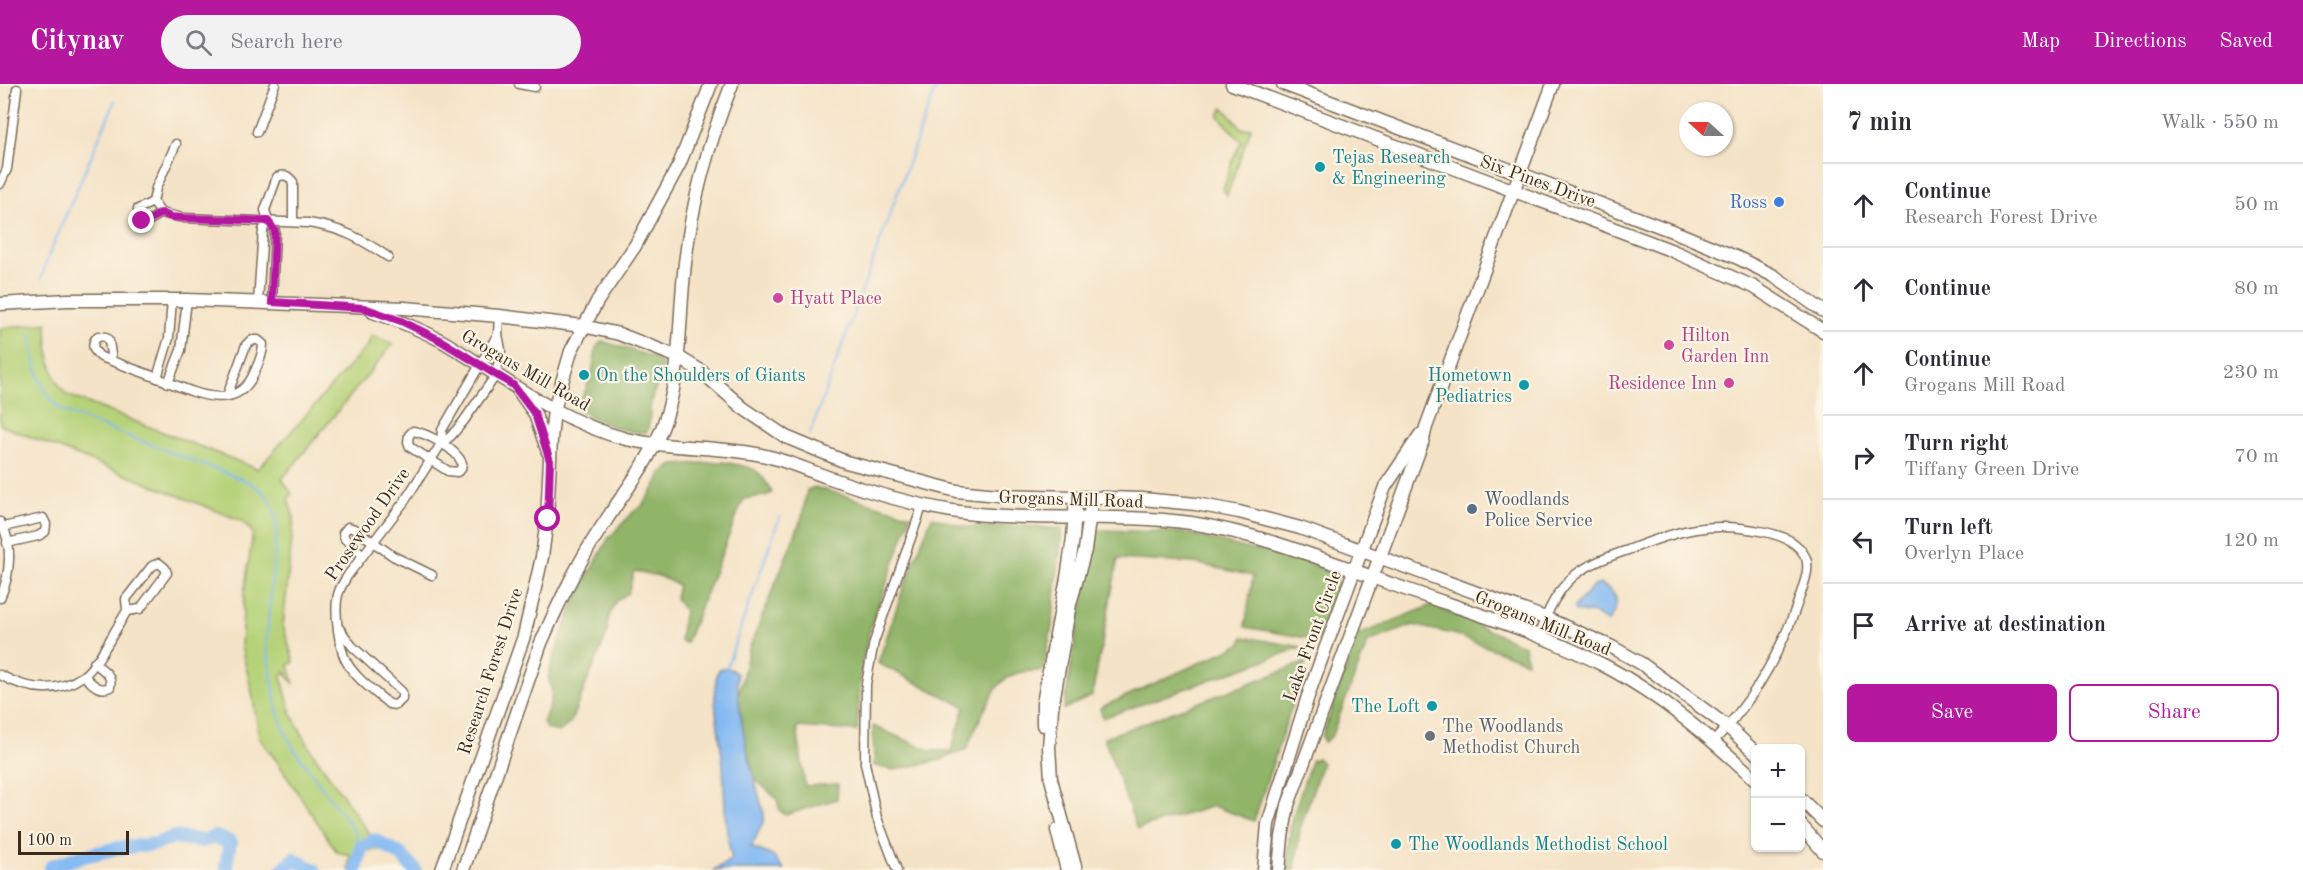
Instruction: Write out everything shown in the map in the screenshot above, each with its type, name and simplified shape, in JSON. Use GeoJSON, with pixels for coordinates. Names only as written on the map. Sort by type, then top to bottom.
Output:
{"type":"FeatureCollection","features":[{"type":"Feature","properties":{"kind":"main road"},"geometry":{"type":"LineString","coordinates":[[464,870],[542,643],[574,573],[656,445],[666,416],[675,384],[684,271],[692,220],[703,171],[732,84]]}},
{"type":"Feature","properties":{"kind":"main road","name":"Six Pines Drive"},"geometry":{"type":"LineString","coordinates":[[1232,84],[1673,251],[1754,286],[1823,331]]}},
{"type":"Feature","properties":{"kind":"main road","name":"Six Pines Drive"},"geometry":{"type":"LineString","coordinates":[[1283,84],[1680,234],[1774,276],[1823,311]]}},
{"type":"Feature","properties":{"kind":"main road","name":"Lake Front Circle"},"geometry":{"type":"LineString","coordinates":[[1279,870],[1288,805],[1422,443],[1425,427],[1553,84]]}},
{"type":"Feature","properties":{"kind":"main road"},"geometry":{"type":"LineString","coordinates":[[711,86],[723,106]]}},
{"type":"Feature","properties":{"kind":"main road","name":"Research Forest Drive"},"geometry":{"type":"LineString","coordinates":[[442,870],[535,597],[548,519],[554,410],[571,351],[583,326],[657,206],[679,165],[711,86]]}},
{"type":"Feature","properties":{"kind":"main road"},"geometry":{"type":"LineString","coordinates":[[1673,251],[1680,234]]}},
{"type":"Feature","properties":{"kind":"main road"},"geometry":{"type":"LineString","coordinates":[[1784,305],[1793,290]]}},
{"type":"Feature","properties":{"kind":"main road","name":"Grogans Mill Road"},"geometry":{"type":"LineString","coordinates":[[0,304],[67,300],[187,300],[405,308],[583,326],[619,334],[678,357],[701,370],[743,408],[786,437],[846,462],[957,491],[1196,504],[1300,528],[1545,618],[1612,647],[1642,664],[1728,727],[1751,749]]}},
{"type":"Feature","properties":{"kind":"main road","name":"Grogans Mill Road"},"geometry":{"type":"LineString","coordinates":[[364,308],[401,321],[438,339],[554,410],[601,431],[656,445],[730,449],[750,453],[800,466],[855,487],[951,510],[991,514],[1189,523],[1293,548],[1538,637],[1606,666],[1714,741],[1751,776]]}},
{"type":"Feature","properties":{"kind":"main road"},"geometry":{"type":"LineString","coordinates":[[513,385],[535,414],[550,461]]}},
{"type":"Feature","properties":{"kind":"main road","name":"Lake Front Circle"},"geometry":{"type":"LineString","coordinates":[[1264,870],[1268,824],[1310,690],[1388,480],[1425,427]]}},
{"type":"Feature","properties":{"kind":"main road"},"geometry":{"type":"LineString","coordinates":[[1067,870],[1043,771],[1043,703],[1065,587],[1076,498]]}},
{"type":"Feature","properties":{"kind":"main road"},"geometry":{"type":"LineString","coordinates":[[1076,870],[1051,779],[1050,725],[1070,604],[1083,559],[1092,498]]}},
{"type":"Feature","properties":{"kind":"main road"},"geometry":{"type":"LineString","coordinates":[[1245,535],[1251,515]]}},
{"type":"Feature","properties":{"kind":"main road"},"geometry":{"type":"LineString","coordinates":[[500,705],[500,730],[506,746]]}},
{"type":"Feature","properties":{"kind":"main road"},"geometry":{"type":"LineString","coordinates":[[1805,803],[1823,821]]}},
{"type":"Feature","properties":{"kind":"main road"},"geometry":{"type":"LineString","coordinates":[[1805,830],[1823,851]]}},
{"type":"Feature","properties":{"kind":"street"},"geometry":{"type":"LineString","coordinates":[[257,132],[275,84]]}},
{"type":"Feature","properties":{"kind":"street"},"geometry":{"type":"LineString","coordinates":[[519,84],[535,87]]}},
{"type":"Feature","properties":{"kind":"street"},"geometry":{"type":"LineString","coordinates":[[0,184],[7,169],[17,89]]}},
{"type":"Feature","properties":{"kind":"street"},"geometry":{"type":"LineString","coordinates":[[176,144],[156,188],[153,202],[161,213],[171,217],[293,222],[340,229],[388,257]]}},
{"type":"Feature","properties":{"kind":"street"},"geometry":{"type":"LineString","coordinates":[[272,302],[275,231],[268,221],[265,210],[273,184],[277,177],[283,175],[289,176],[293,182],[293,222]]}},
{"type":"Feature","properties":{"kind":"street"},"geometry":{"type":"LineString","coordinates":[[153,202],[138,209],[138,217],[142,221],[148,221],[161,213]]}},
{"type":"Feature","properties":{"kind":"street"},"geometry":{"type":"LineString","coordinates":[[258,302],[263,230],[268,221]]}},
{"type":"Feature","properties":{"kind":"street"},"geometry":{"type":"LineString","coordinates":[[157,378],[169,338],[172,300]]}},
{"type":"Feature","properties":{"kind":"street"},"geometry":{"type":"LineString","coordinates":[[168,383],[180,350],[187,300]]}},
{"type":"Feature","properties":{"kind":"street","name":"Prosewood Drive"},"geometry":{"type":"LineString","coordinates":[[339,628],[352,646],[402,692],[402,699],[396,705],[389,705],[346,662],[341,648],[339,628],[337,600],[340,588],[441,444],[457,429],[496,375],[501,350],[498,334],[499,316]]}},
{"type":"Feature","properties":{"kind":"street","name":"Prosewood Drive"},"geometry":{"type":"LineString","coordinates":[[441,444],[442,430],[498,334]]}},
{"type":"Feature","properties":{"kind":"street"},"geometry":{"type":"LineString","coordinates":[[112,361],[208,397],[227,396],[238,391],[254,375],[263,352],[263,344],[258,340],[251,340],[246,345],[227,396]]}},
{"type":"Feature","properties":{"kind":"street"},"geometry":{"type":"LineString","coordinates":[[413,431],[441,444],[459,456],[462,463],[461,469],[457,472],[448,471],[430,461],[410,447],[409,435],[413,431]]}},
{"type":"Feature","properties":{"kind":"street"},"geometry":{"type":"LineString","coordinates":[[897,870],[877,818],[865,763],[866,684],[874,642],[923,504]]}},
{"type":"Feature","properties":{"kind":"street"},"geometry":{"type":"LineString","coordinates":[[0,598],[7,579],[9,553],[2,524],[43,519],[46,524],[45,532],[38,536],[7,543]]}},
{"type":"Feature","properties":{"kind":"street"},"geometry":{"type":"LineString","coordinates":[[1538,637],[1545,618],[1564,586],[1581,570],[1604,559],[1673,532],[1719,526],[1784,536],[1797,545],[1806,559],[1807,575],[1795,612],[1771,664],[1741,711],[1714,741]]}},
{"type":"Feature","properties":{"kind":"street"},"geometry":{"type":"LineString","coordinates":[[363,555],[345,539],[343,533],[348,527],[355,529],[393,556],[432,575]]}},
{"type":"Feature","properties":{"kind":"street"},"geometry":{"type":"LineString","coordinates":[[0,675],[18,685],[34,688],[49,688],[84,676],[127,610],[126,599],[152,566],[159,563],[167,573],[140,609],[127,610]]}},
{"type":"Feature","properties":{"kind":"street"},"geometry":{"type":"LineString","coordinates":[[84,676],[98,688],[103,690],[110,687],[112,681],[108,674],[94,663]]}},
{"type":"Feature","properties":{"kind":"green space"},"geometry":{"type":"Polygon","coordinates":[[[1223,107],[1242,129],[1251,128],[1227,195],[1223,189],[1242,142],[1219,116],[1223,107]]]}},
{"type":"Feature","properties":{"kind":"green space"},"geometry":{"type":"Polygon","coordinates":[[[47,323],[53,371],[56,380],[67,395],[258,469],[368,345],[371,335],[393,344],[282,479],[292,494],[288,499],[294,518],[283,626],[294,662],[289,665],[294,684],[285,672],[281,676],[291,713],[311,750],[371,836],[387,845],[386,849],[364,851],[358,870],[353,867],[348,870],[350,855],[337,852],[259,738],[252,692],[241,646],[244,594],[253,533],[242,521],[0,425],[0,328],[47,323]]]}},
{"type":"Feature","properties":{"kind":"green space"},"geometry":{"type":"Polygon","coordinates":[[[602,341],[656,358],[662,364],[660,377],[652,397],[647,432],[610,426],[576,407],[590,378],[596,347],[602,341]]]}},
{"type":"Feature","properties":{"kind":"green space"},"geometry":{"type":"Polygon","coordinates":[[[722,462],[740,465],[758,472],[772,493],[743,500],[686,643],[680,641],[684,610],[675,598],[678,585],[659,576],[634,571],[628,593],[616,601],[608,619],[607,634],[570,723],[559,732],[547,729],[543,723],[551,701],[552,690],[548,677],[555,653],[575,601],[608,539],[633,512],[642,506],[661,473],[673,465],[722,462]]]}},
{"type":"Feature","properties":{"kind":"green space"},"geometry":{"type":"Polygon","coordinates":[[[815,487],[911,515],[870,629],[861,668],[857,731],[797,727],[805,786],[838,784],[837,799],[786,815],[780,811],[777,799],[755,779],[745,742],[738,697],[749,649],[802,517],[807,490],[815,487]]]}},
{"type":"Feature","properties":{"kind":"green space"},"geometry":{"type":"Polygon","coordinates":[[[932,517],[965,527],[1022,526],[1062,529],[1052,626],[1043,671],[1021,672],[1006,678],[1000,684],[985,709],[967,749],[941,760],[894,770],[874,766],[873,726],[931,751],[951,751],[965,707],[878,663],[903,589],[932,517]]]}},
{"type":"Feature","properties":{"kind":"green space"},"geometry":{"type":"Polygon","coordinates":[[[1093,530],[1183,532],[1248,549],[1286,554],[1330,571],[1339,581],[1318,640],[1245,627],[1253,576],[1194,563],[1118,559],[1092,696],[1064,709],[1093,530]]]}},
{"type":"Feature","properties":{"kind":"green space"},"geometry":{"type":"Polygon","coordinates":[[[1432,605],[1524,646],[1527,662],[1453,634],[1413,625],[1368,642],[1331,737],[1324,742],[1322,736],[1358,635],[1432,605]]]}},
{"type":"Feature","properties":{"kind":"green space"},"geometry":{"type":"Polygon","coordinates":[[[1243,637],[1302,647],[1103,718],[1100,708],[1241,644],[1243,637]]]}},
{"type":"Feature","properties":{"kind":"green space"},"geometry":{"type":"Polygon","coordinates":[[[1306,662],[1254,821],[1213,806],[1137,829],[1104,738],[1306,662]]]}},
{"type":"Feature","properties":{"kind":"green space"},"geometry":{"type":"Polygon","coordinates":[[[1317,758],[1322,763],[1300,829],[1295,870],[1286,870],[1291,822],[1311,761],[1317,758]]]}},
{"type":"Feature","properties":{"kind":"water"},"geometry":{"type":"Polygon","coordinates":[[[1600,584],[1612,592],[1616,600],[1615,610],[1608,622],[1595,614],[1575,611],[1574,607],[1594,586],[1600,584]]]}},
{"type":"Feature","properties":{"kind":"water"},"geometry":{"type":"Polygon","coordinates":[[[726,668],[737,674],[743,727],[764,814],[764,821],[751,847],[773,856],[784,870],[714,870],[732,859],[726,824],[723,766],[715,697],[717,673],[720,669],[726,668]]]}},
{"type":"Feature","properties":{"kind":"waterway"},"geometry":{"type":"LineString","coordinates":[[810,434],[937,84]]}},
{"type":"Feature","properties":{"kind":"waterway"},"geometry":{"type":"LineString","coordinates":[[41,279],[48,257],[115,101]]}},
{"type":"Feature","properties":{"kind":"waterway"},"geometry":{"type":"LineString","coordinates":[[31,332],[33,353],[39,375],[48,395],[62,411],[244,480],[259,489],[269,499],[275,512],[277,530],[266,644],[277,710],[294,749],[356,833],[357,843],[361,847]]}},
{"type":"Feature","properties":{"kind":"waterway"},"geometry":{"type":"LineString","coordinates":[[726,669],[780,516]]}},
{"type":"Feature","properties":{"kind":"waterway"},"geometry":{"type":"LineString","coordinates":[[50,870],[52,866],[76,858],[118,848],[156,844],[174,837],[202,841],[215,837],[230,842],[226,866],[228,870]]}},
{"type":"Feature","properties":{"kind":"waterway"},"geometry":{"type":"LineString","coordinates":[[356,870],[361,847],[375,840],[400,854],[415,870]]}},
{"type":"Feature","properties":{"kind":"waterway"},"geometry":{"type":"LineString","coordinates":[[282,870],[294,859],[314,870]]}},
{"type":"Feature","properties":{"kind":"place","name":"Tejas Research & Engineering"},"geometry":{"type":"Point","coordinates":[1320,167]}},
{"type":"Feature","properties":{"kind":"place","name":"Ross"},"geometry":{"type":"Point","coordinates":[1779,202]}},
{"type":"Feature","properties":{"kind":"place","name":"Hyatt Place"},"geometry":{"type":"Point","coordinates":[778,298]}},
{"type":"Feature","properties":{"kind":"place","name":"Hilton Garden Inn"},"geometry":{"type":"Point","coordinates":[1669,345]}},
{"type":"Feature","properties":{"kind":"place","name":"On the Shoulders of Giants"},"geometry":{"type":"Point","coordinates":[584,375]}},
{"type":"Feature","properties":{"kind":"place","name":"Residence Inn"},"geometry":{"type":"Point","coordinates":[1729,383]}},
{"type":"Feature","properties":{"kind":"place","name":"Hometown Pediatrics"},"geometry":{"type":"Point","coordinates":[1524,385]}},
{"type":"Feature","properties":{"kind":"place","name":"Woodlands Police Service"},"geometry":{"type":"Point","coordinates":[1472,509]}},
{"type":"Feature","properties":{"kind":"place","name":"The Loft"},"geometry":{"type":"Point","coordinates":[1432,706]}},
{"type":"Feature","properties":{"kind":"place","name":"The Woodlands Methodist Church"},"geometry":{"type":"Point","coordinates":[1430,736]}},
{"type":"Feature","properties":{"kind":"place","name":"The Woodlands Methodist School"},"geometry":{"type":"Point","coordinates":[1396,844]}},
{"type":"Feature","properties":{"kind":"route"},"geometry":{"type":"LineString","coordinates":[[142,221],[148,221],[161,213],[184,218],[268,221],[275,231],[272,302],[364,308],[401,321],[438,339],[513,385],[535,414],[550,461],[548,519]]}}]}
